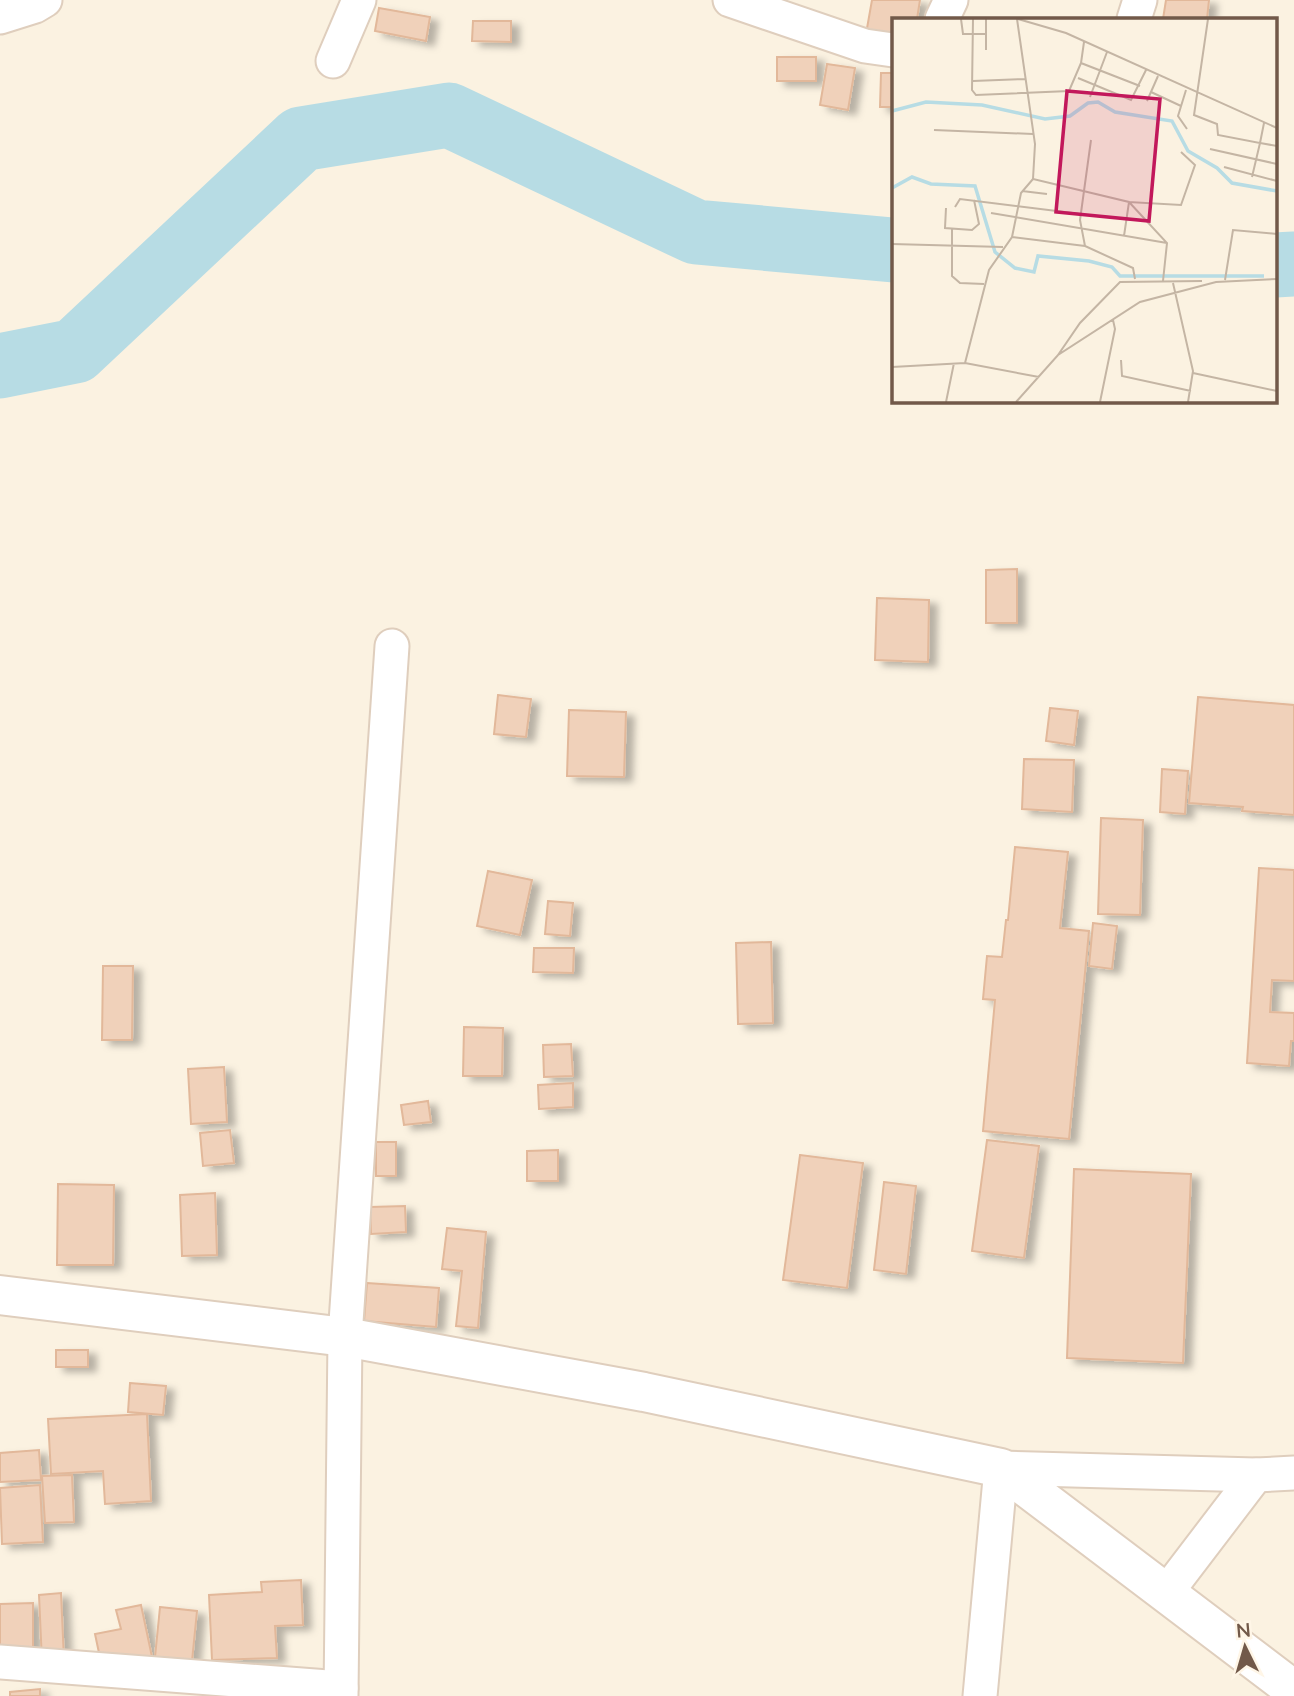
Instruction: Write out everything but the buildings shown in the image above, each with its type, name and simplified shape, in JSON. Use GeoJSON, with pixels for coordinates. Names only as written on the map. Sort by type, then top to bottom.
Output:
{"type":"FeatureCollection","features":[{"type":"Feature","properties":{"kind":"street"},"geometry":{"type":"LineString","coordinates":[[0,17],[45,0]]}},
{"type":"Feature","properties":{"kind":"street"},"geometry":{"type":"LineString","coordinates":[[333,61],[359,0]]}},
{"type":"Feature","properties":{"kind":"street"},"geometry":{"type":"LineString","coordinates":[[730,0],[865,46],[892,50]]}},
{"type":"Feature","properties":{"kind":"street"},"geometry":{"type":"LineString","coordinates":[[942,18],[951,0]]}},
{"type":"Feature","properties":{"kind":"street"},"geometry":{"type":"LineString","coordinates":[[1134,18],[1140,0]]}},
{"type":"Feature","properties":{"kind":"street"},"geometry":{"type":"LineString","coordinates":[[0,1662],[341,1692],[345,1337],[392,646]]}},
{"type":"Feature","properties":{"kind":"street"},"geometry":{"type":"LineString","coordinates":[[0,1295],[345,1337],[644,1392],[1001,1468],[1256,1475],[1294,1473]]}},
{"type":"Feature","properties":{"kind":"street"},"geometry":{"type":"LineString","coordinates":[[1001,1468],[1294,1690]]}},
{"type":"Feature","properties":{"kind":"street"},"geometry":{"type":"LineString","coordinates":[[980,1696],[1001,1468]]}},
{"type":"Feature","properties":{"kind":"street"},"geometry":{"type":"LineString","coordinates":[[1166,1593],[1256,1475]]}},
{"type":"Feature","properties":{"kind":"waterway"},"geometry":{"type":"LineString","coordinates":[[0,366],[75,351],[301,139],[449,115],[696,232],[892,250]]}},
{"type":"Feature","properties":{"kind":"waterway"},"geometry":{"type":"LineString","coordinates":[[1276,265],[1294,264]]}}]}
